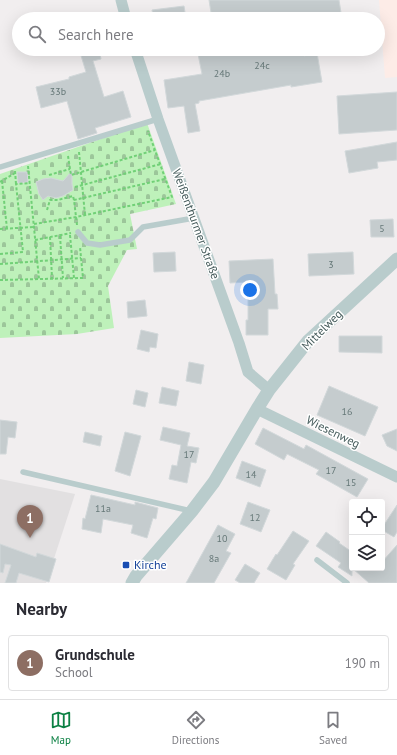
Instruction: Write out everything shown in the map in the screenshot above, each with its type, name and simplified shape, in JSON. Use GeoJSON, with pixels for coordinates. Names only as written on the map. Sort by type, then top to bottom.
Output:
{"type":"FeatureCollection","features":[{"type":"Feature","properties":{"kind":"street"},"geometry":{"type":"LineString","coordinates":[[121,0],[124,12]]}},
{"type":"Feature","properties":{"kind":"street","name":"Weißenthurmer Straße"},"geometry":{"type":"LineString","coordinates":[[137,56],[158,119],[239,343],[248,372],[269,390]]}},
{"type":"Feature","properties":{"kind":"street","name":"Mittelweg"},"geometry":{"type":"LineString","coordinates":[[257,409],[269,390],[308,341],[397,259]]}},
{"type":"Feature","properties":{"kind":"street"},"geometry":{"type":"LineString","coordinates":[[132,583],[136,576],[192,511],[214,482],[257,409]]}},
{"type":"Feature","properties":{"kind":"street","name":"Wiesenweg"},"geometry":{"type":"LineString","coordinates":[[257,409],[397,477]]}},
{"type":"Feature","properties":{"kind":"lane"},"geometry":{"type":"LineString","coordinates":[[0,167],[158,119]]}},
{"type":"Feature","properties":{"kind":"lane"},"geometry":{"type":"LineString","coordinates":[[78,232],[88,243],[100,245],[130,240],[143,227],[194,218]]}},
{"type":"Feature","properties":{"kind":"lane"},"geometry":{"type":"LineString","coordinates":[[23,472],[192,511]]}},
{"type":"Feature","properties":{"kind":"lane"},"geometry":{"type":"LineString","coordinates":[[317,560],[347,583]]}},
{"type":"Feature","properties":{"kind":"path"},"geometry":{"type":"LineString","coordinates":[[34,224],[172,197],[148,130]]}},
{"type":"Feature","properties":{"kind":"path"},"geometry":{"type":"LineString","coordinates":[[68,156],[70,174],[155,150]]}},
{"type":"Feature","properties":{"kind":"path"},"geometry":{"type":"LineString","coordinates":[[79,152],[85,215]]}},
{"type":"Feature","properties":{"kind":"path"},"geometry":{"type":"LineString","coordinates":[[28,159],[39,279]]}},
{"type":"Feature","properties":{"kind":"path"},"geometry":{"type":"LineString","coordinates":[[75,187],[174,161]]}},
{"type":"Feature","properties":{"kind":"path"},"geometry":{"type":"LineString","coordinates":[[22,169],[29,168]]}},
{"type":"Feature","properties":{"kind":"path"},"geometry":{"type":"LineString","coordinates":[[49,175],[70,169]]}},
{"type":"Feature","properties":{"kind":"path"},"geometry":{"type":"LineString","coordinates":[[0,254],[23,252],[15,172],[1,181],[7,229]]}},
{"type":"Feature","properties":{"kind":"path"},"geometry":{"type":"LineString","coordinates":[[74,200],[165,179]]}},
{"type":"Feature","properties":{"kind":"path"},"geometry":{"type":"LineString","coordinates":[[16,184],[30,183]]}},
{"type":"Feature","properties":{"kind":"path"},"geometry":{"type":"LineString","coordinates":[[0,280],[83,278],[73,196],[58,200],[50,200],[47,210]]}},
{"type":"Feature","properties":{"kind":"path"},"geometry":{"type":"LineString","coordinates":[[0,229],[34,227]]}},
{"type":"Feature","properties":{"kind":"path"},"geometry":{"type":"LineString","coordinates":[[35,240],[78,232]]}},
{"type":"Feature","properties":{"kind":"path"},"geometry":{"type":"LineString","coordinates":[[70,233],[74,278]]}},
{"type":"Feature","properties":{"kind":"path"},"geometry":{"type":"LineString","coordinates":[[60,235],[63,278]]}},
{"type":"Feature","properties":{"kind":"path"},"geometry":{"type":"LineString","coordinates":[[50,237],[52,278]]}},
{"type":"Feature","properties":{"kind":"path"},"geometry":{"type":"LineString","coordinates":[[0,264],[81,258]]}},
{"type":"Feature","properties":{"kind":"shaded area"},"geometry":{"type":"Polygon","coordinates":[[[379,0],[397,0],[397,77],[385,78],[383,56],[385,56],[385,12],[380,12],[379,0]]]}},
{"type":"Feature","properties":{"kind":"shaded area"},"geometry":{"type":"Polygon","coordinates":[[[0,479],[75,494],[46,583],[0,583],[0,479]]]}},
{"type":"Feature","properties":{"kind":"green space"},"geometry":{"type":"Polygon","coordinates":[[[147,123],[176,204],[130,214],[137,249],[127,250],[108,286],[114,328],[77,334],[0,338],[0,174],[147,123]]]}},
{"type":"Feature","properties":{"kind":"building"},"geometry":{"type":"Polygon","coordinates":[[[209,0],[339,0],[341,12],[211,12],[209,0]]]}},
{"type":"Feature","properties":{"kind":"building"},"geometry":{"type":"Polygon","coordinates":[[[184,6],[185,12],[152,12],[152,10],[184,6]]]}},
{"type":"Feature","properties":{"kind":"building"},"geometry":{"type":"Polygon","coordinates":[[[81,56],[100,56],[101,59],[93,61],[104,97],[123,91],[131,117],[95,128],[97,133],[78,139],[67,101],[41,108],[36,87],[69,79],[69,77],[86,72],[81,56]]]}},
{"type":"Feature","properties":{"kind":"building"},"geometry":{"type":"Polygon","coordinates":[[[198,56],[318,56],[322,82],[291,87],[291,85],[199,101],[199,103],[195,104],[200,131],[188,133],[184,106],[168,108],[164,80],[202,74],[198,56]]]}},
{"type":"Feature","properties":{"kind":"building"},"geometry":{"type":"Polygon","coordinates":[[[397,92],[397,130],[339,134],[337,96],[397,92]]]}},
{"type":"Feature","properties":{"kind":"building"},"geometry":{"type":"Polygon","coordinates":[[[397,142],[397,160],[377,162],[378,168],[349,173],[345,151],[397,142]]]}},
{"type":"Feature","properties":{"kind":"building"},"geometry":{"type":"Polygon","coordinates":[[[72,171],[73,190],[63,196],[56,198],[48,196],[43,200],[39,194],[36,182],[51,178],[63,181],[72,171]]]}},
{"type":"Feature","properties":{"kind":"building"},"geometry":{"type":"Polygon","coordinates":[[[17,172],[27,172],[28,182],[18,183],[17,172]]]}},
{"type":"Feature","properties":{"kind":"building"},"geometry":{"type":"Polygon","coordinates":[[[393,219],[394,237],[371,237],[370,220],[393,219]]]}},
{"type":"Feature","properties":{"kind":"building"},"geometry":{"type":"Polygon","coordinates":[[[175,252],[176,271],[154,272],[153,253],[175,252]]]}},
{"type":"Feature","properties":{"kind":"building"},"geometry":{"type":"Polygon","coordinates":[[[353,252],[354,274],[309,276],[308,254],[353,252]]]}},
{"type":"Feature","properties":{"kind":"building"},"geometry":{"type":"Polygon","coordinates":[[[273,259],[275,294],[277,294],[278,309],[268,309],[268,335],[246,335],[246,320],[248,320],[248,282],[230,283],[229,261],[273,259]]]}},
{"type":"Feature","properties":{"kind":"building"},"geometry":{"type":"Polygon","coordinates":[[[145,300],[147,316],[128,318],[127,302],[145,300]]]}},
{"type":"Feature","properties":{"kind":"building"},"geometry":{"type":"Polygon","coordinates":[[[141,330],[158,334],[156,348],[150,347],[149,352],[137,349],[141,330]]]}},
{"type":"Feature","properties":{"kind":"building"},"geometry":{"type":"Polygon","coordinates":[[[339,336],[382,336],[382,353],[339,352],[339,336]]]}},
{"type":"Feature","properties":{"kind":"building"},"geometry":{"type":"Polygon","coordinates":[[[189,362],[204,365],[201,384],[186,381],[189,362]]]}},
{"type":"Feature","properties":{"kind":"building"},"geometry":{"type":"Polygon","coordinates":[[[329,386],[378,407],[365,436],[317,415],[329,386]]]}},
{"type":"Feature","properties":{"kind":"building"},"geometry":{"type":"Polygon","coordinates":[[[162,387],[179,391],[176,406],[159,403],[162,387]]]}},
{"type":"Feature","properties":{"kind":"building"},"geometry":{"type":"Polygon","coordinates":[[[136,390],[148,393],[145,407],[133,404],[136,390]]]}},
{"type":"Feature","properties":{"kind":"building"},"geometry":{"type":"Polygon","coordinates":[[[0,420],[17,422],[15,438],[8,437],[6,454],[0,454],[0,420]]]}},
{"type":"Feature","properties":{"kind":"building"},"geometry":{"type":"Polygon","coordinates":[[[163,427],[190,433],[187,446],[199,448],[196,463],[191,462],[187,483],[169,479],[172,465],[177,466],[181,445],[160,440],[163,427]]]}},
{"type":"Feature","properties":{"kind":"building"},"geometry":{"type":"Polygon","coordinates":[[[263,428],[304,449],[306,445],[368,479],[357,497],[316,474],[319,470],[287,454],[284,460],[255,444],[263,428]]]}},
{"type":"Feature","properties":{"kind":"building"},"geometry":{"type":"Polygon","coordinates":[[[397,429],[397,451],[387,446],[382,435],[397,429]]]}},
{"type":"Feature","properties":{"kind":"building"},"geometry":{"type":"Polygon","coordinates":[[[85,432],[102,436],[100,446],[83,442],[85,432]]]}},
{"type":"Feature","properties":{"kind":"building"},"geometry":{"type":"Polygon","coordinates":[[[125,432],[141,436],[130,476],[115,471],[125,432]]]}},
{"type":"Feature","properties":{"kind":"building"},"geometry":{"type":"Polygon","coordinates":[[[242,461],[266,470],[260,487],[236,478],[242,461]]]}},
{"type":"Feature","properties":{"kind":"building"},"geometry":{"type":"Polygon","coordinates":[[[91,495],[135,505],[135,502],[158,508],[156,519],[153,518],[147,538],[131,533],[133,525],[103,519],[101,533],[82,529],[83,518],[85,519],[91,495]]]}},
{"type":"Feature","properties":{"kind":"building"},"geometry":{"type":"Polygon","coordinates":[[[248,502],[270,510],[261,532],[240,524],[248,502]]]}},
{"type":"Feature","properties":{"kind":"building"},"geometry":{"type":"Polygon","coordinates":[[[397,505],[397,532],[394,537],[385,532],[385,523],[397,505]]]}},
{"type":"Feature","properties":{"kind":"building"},"geometry":{"type":"Polygon","coordinates":[[[218,525],[235,534],[226,551],[231,553],[214,583],[186,583],[218,525]]]}},
{"type":"Feature","properties":{"kind":"building"},"geometry":{"type":"Polygon","coordinates":[[[293,531],[309,541],[293,564],[295,565],[286,580],[267,569],[293,531]]]}},
{"type":"Feature","properties":{"kind":"building"},"geometry":{"type":"Polygon","coordinates":[[[326,532],[340,542],[339,543],[349,550],[349,571],[352,571],[352,576],[338,567],[341,563],[316,546],[326,532]]]}},
{"type":"Feature","properties":{"kind":"building"},"geometry":{"type":"Polygon","coordinates":[[[0,544],[36,557],[37,553],[56,559],[49,582],[19,573],[16,583],[5,583],[11,565],[5,564],[3,573],[0,572],[0,544]]]}},
{"type":"Feature","properties":{"kind":"building"},"geometry":{"type":"Polygon","coordinates":[[[397,545],[397,583],[369,583],[355,571],[385,571],[385,559],[397,545]]]}},
{"type":"Feature","properties":{"kind":"building"},"geometry":{"type":"Polygon","coordinates":[[[245,564],[260,573],[254,583],[240,583],[235,580],[245,564]]]}},
{"type":"Feature","properties":{"kind":"place","name":"Grundschule"},"geometry":{"type":"Point","coordinates":[30,538]}},
{"type":"Feature","properties":{"kind":"place","name":"Kirche"},"geometry":{"type":"Point","coordinates":[126,565]}}]}
